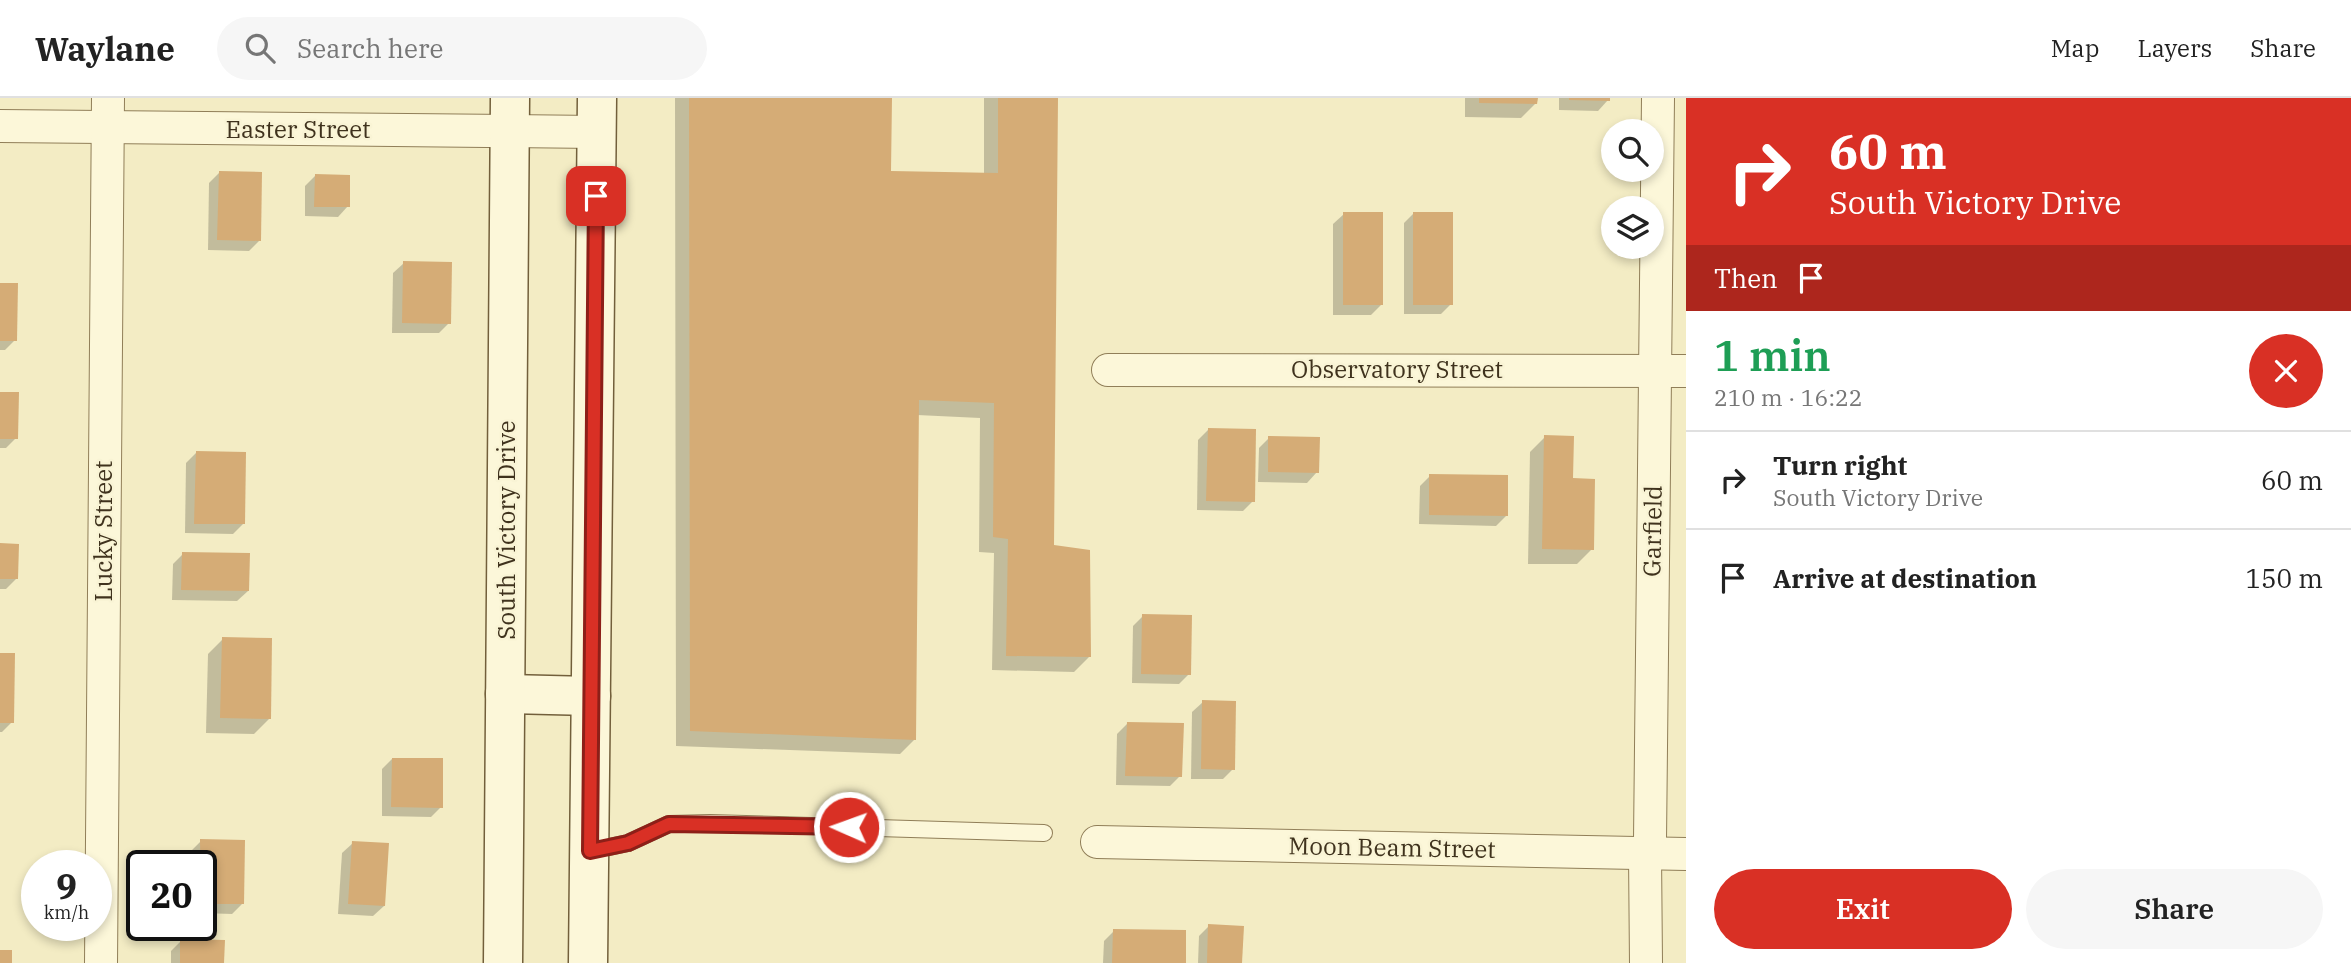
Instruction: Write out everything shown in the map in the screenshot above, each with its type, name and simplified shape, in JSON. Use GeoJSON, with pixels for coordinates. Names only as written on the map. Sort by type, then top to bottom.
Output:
{"type":"FeatureCollection","features":[{"type":"Feature","properties":{"kind":"main road","name":"South Victory Drive"},"geometry":{"type":"LineString","coordinates":[[503,963],[510,114]]}},
{"type":"Feature","properties":{"kind":"main road"},"geometry":{"type":"LineString","coordinates":[[589,963],[597,115]]}},
{"type":"Feature","properties":{"kind":"main road"},"geometry":{"type":"LineString","coordinates":[[505,694],[591,696]]}},
{"type":"Feature","properties":{"kind":"street","name":"Garfield"},"geometry":{"type":"LineString","coordinates":[[1646,963],[1645,854],[1650,840],[1658,98]]}},
{"type":"Feature","properties":{"kind":"street","name":"Easter Street"},"geometry":{"type":"LineString","coordinates":[[0,126],[107,113],[597,115]]}},
{"type":"Feature","properties":{"kind":"street","name":"Lucky Street"},"geometry":{"type":"LineString","coordinates":[[101,963],[107,113]]}},
{"type":"Feature","properties":{"kind":"street","name":"Observatory Street"},"geometry":{"type":"LineString","coordinates":[[1108,370],[1686,370]]}},
{"type":"Feature","properties":{"kind":"street","name":"Moon Beam Street"},"geometry":{"type":"LineString","coordinates":[[1097,842],[1686,854]]}},
{"type":"Feature","properties":{"kind":"lane"},"geometry":{"type":"LineString","coordinates":[[590,851],[628,843],[669,824],[1044,833]]}},
{"type":"Feature","properties":{"kind":"building"},"geometry":{"type":"Polygon","coordinates":[[[689,98],[892,98],[891,171],[998,173],[998,98],[1058,98],[1054,545],[1090,550],[1091,657],[1006,656],[1008,539],[993,537],[994,403],[919,400],[916,740],[690,731],[689,98]]]}},
{"type":"Feature","properties":{"kind":"building"},"geometry":{"type":"Polygon","coordinates":[[[1479,98],[1538,98],[1537,104],[1479,103],[1479,98]]]}},
{"type":"Feature","properties":{"kind":"building"},"geometry":{"type":"Polygon","coordinates":[[[1610,98],[1610,101],[1569,100],[1610,98]]]}},
{"type":"Feature","properties":{"kind":"building"},"geometry":{"type":"Polygon","coordinates":[[[219,171],[262,172],[261,241],[217,240],[219,171]]]}},
{"type":"Feature","properties":{"kind":"building"},"geometry":{"type":"Polygon","coordinates":[[[315,174],[350,175],[350,207],[314,207],[315,174]]]}},
{"type":"Feature","properties":{"kind":"building"},"geometry":{"type":"Polygon","coordinates":[[[1343,212],[1383,212],[1383,305],[1343,305],[1343,212]]]}},
{"type":"Feature","properties":{"kind":"building"},"geometry":{"type":"Polygon","coordinates":[[[1413,212],[1453,212],[1453,305],[1413,305],[1413,212]]]}},
{"type":"Feature","properties":{"kind":"building"},"geometry":{"type":"Polygon","coordinates":[[[403,261],[452,262],[451,324],[402,323],[403,261]]]}},
{"type":"Feature","properties":{"kind":"building"},"geometry":{"type":"Polygon","coordinates":[[[0,283],[18,283],[17,341],[0,341],[0,283]]]}},
{"type":"Feature","properties":{"kind":"building"},"geometry":{"type":"Polygon","coordinates":[[[0,392],[19,392],[18,439],[0,439],[0,392]]]}},
{"type":"Feature","properties":{"kind":"building"},"geometry":{"type":"Polygon","coordinates":[[[1208,428],[1256,429],[1255,502],[1206,501],[1208,428]]]}},
{"type":"Feature","properties":{"kind":"building"},"geometry":{"type":"Polygon","coordinates":[[[1544,435],[1574,436],[1573,478],[1595,479],[1594,550],[1542,549],[1544,435]]]}},
{"type":"Feature","properties":{"kind":"building"},"geometry":{"type":"Polygon","coordinates":[[[1268,436],[1320,437],[1319,473],[1268,472],[1268,436]]]}},
{"type":"Feature","properties":{"kind":"building"},"geometry":{"type":"Polygon","coordinates":[[[196,451],[246,452],[245,524],[194,524],[196,451]]]}},
{"type":"Feature","properties":{"kind":"building"},"geometry":{"type":"Polygon","coordinates":[[[1429,474],[1508,475],[1508,516],[1429,515],[1429,474]]]}},
{"type":"Feature","properties":{"kind":"building"},"geometry":{"type":"Polygon","coordinates":[[[0,543],[19,544],[18,579],[0,579],[0,543]]]}},
{"type":"Feature","properties":{"kind":"building"},"geometry":{"type":"Polygon","coordinates":[[[182,552],[250,553],[249,591],[181,590],[182,552]]]}},
{"type":"Feature","properties":{"kind":"building"},"geometry":{"type":"Polygon","coordinates":[[[1142,614],[1192,615],[1191,675],[1141,674],[1142,614]]]}},
{"type":"Feature","properties":{"kind":"building"},"geometry":{"type":"Polygon","coordinates":[[[222,637],[272,638],[271,719],[220,718],[222,637]]]}},
{"type":"Feature","properties":{"kind":"building"},"geometry":{"type":"Polygon","coordinates":[[[0,653],[15,653],[14,723],[0,723],[0,653]]]}},
{"type":"Feature","properties":{"kind":"building"},"geometry":{"type":"Polygon","coordinates":[[[1202,700],[1236,701],[1235,770],[1201,769],[1202,700]]]}},
{"type":"Feature","properties":{"kind":"building"},"geometry":{"type":"Polygon","coordinates":[[[1127,722],[1184,723],[1182,777],[1125,776],[1127,722]]]}},
{"type":"Feature","properties":{"kind":"building"},"geometry":{"type":"Polygon","coordinates":[[[392,758],[443,758],[443,808],[391,807],[392,758]]]}},
{"type":"Feature","properties":{"kind":"building"},"geometry":{"type":"Polygon","coordinates":[[[200,839],[245,840],[244,904],[217,904],[217,850],[200,850],[200,839]]]}},
{"type":"Feature","properties":{"kind":"building"},"geometry":{"type":"Polygon","coordinates":[[[352,841],[389,843],[385,906],[348,904],[352,841]]]}},
{"type":"Feature","properties":{"kind":"building"},"geometry":{"type":"Polygon","coordinates":[[[1208,924],[1244,926],[1242,963],[1207,963],[1208,924]]]}},
{"type":"Feature","properties":{"kind":"building"},"geometry":{"type":"Polygon","coordinates":[[[1113,929],[1186,930],[1186,963],[1112,963],[1113,929]]]}},
{"type":"Feature","properties":{"kind":"building"},"geometry":{"type":"Polygon","coordinates":[[[225,940],[224,963],[180,963],[180,941],[225,940]]]}},
{"type":"Feature","properties":{"kind":"building"},"geometry":{"type":"Polygon","coordinates":[[[0,950],[12,950],[12,963],[0,963],[0,950]]]}},
{"type":"Feature","properties":{"kind":"route"},"geometry":{"type":"LineString","coordinates":[[596,196],[590,851],[628,843],[669,824],[849,827]]}}]}
